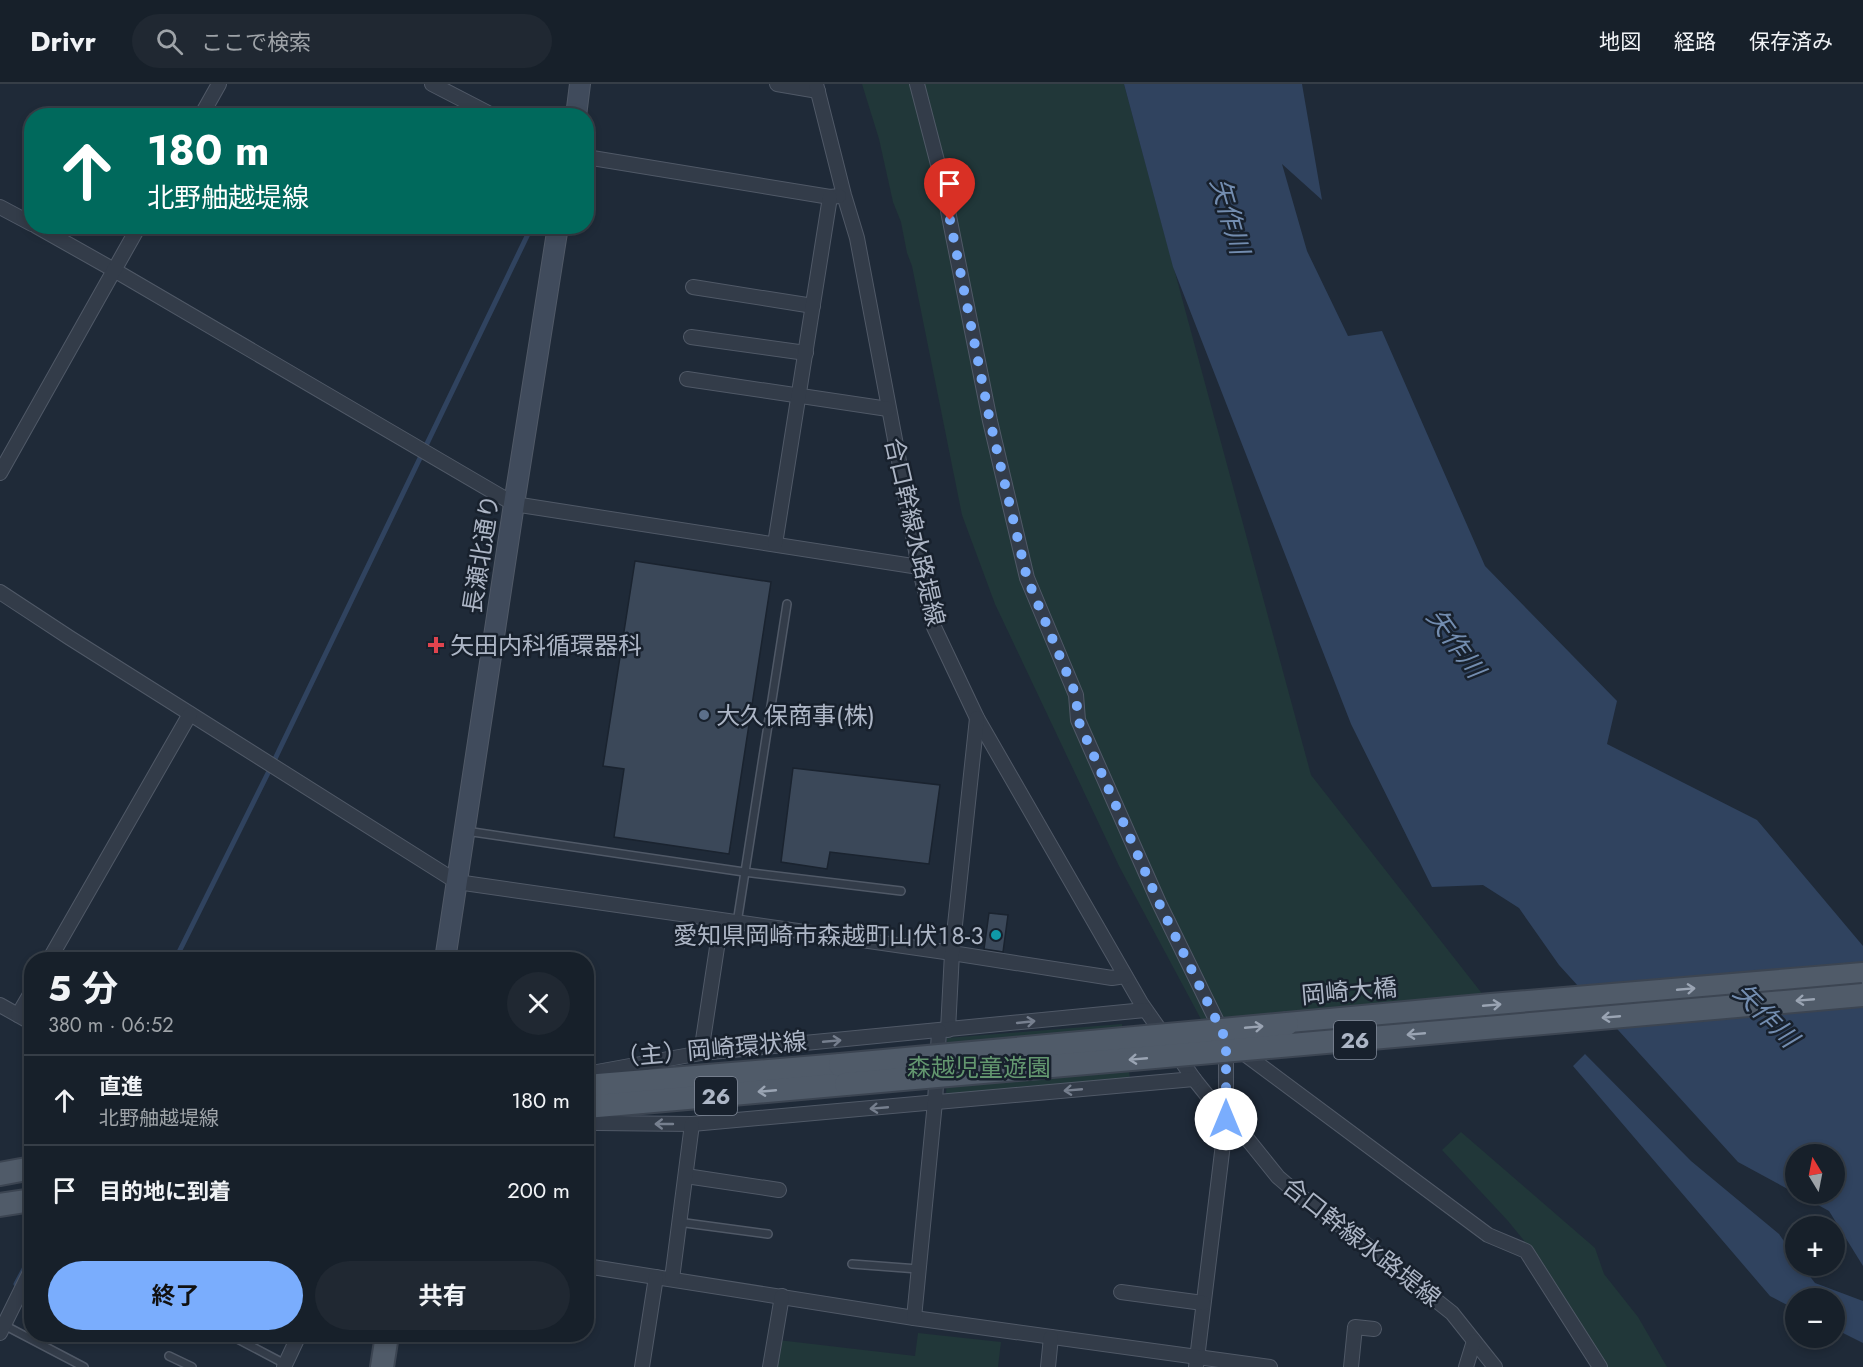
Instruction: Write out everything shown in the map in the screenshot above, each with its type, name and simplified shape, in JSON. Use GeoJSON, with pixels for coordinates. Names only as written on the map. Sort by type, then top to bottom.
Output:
{"type":"FeatureCollection","features":[{"type":"Feature","properties":{"kind":"main road","name":"岡崎大橋"},"geometry":{"type":"LineString","coordinates":[[843,1075],[1491,1005],[1863,974]]}},
{"type":"Feature","properties":{"kind":"main road","name":"岡崎大橋"},"geometry":{"type":"LineString","coordinates":[[843,1075],[1863,995]]}},
{"type":"Feature","properties":{"kind":"main road","name":"（主）岡崎環状線"},"geometry":{"type":"LineString","coordinates":[[594,1086],[843,1075]]}},
{"type":"Feature","properties":{"kind":"main road","name":"（主）岡崎環状線"},"geometry":{"type":"LineString","coordinates":[[594,1106],[843,1075]]}},
{"type":"Feature","properties":{"kind":"main road"},"geometry":{"type":"LineString","coordinates":[[0,1174],[24,1170]]}},
{"type":"Feature","properties":{"kind":"main road"},"geometry":{"type":"LineString","coordinates":[[0,1205],[24,1201]]}},
{"type":"Feature","properties":{"kind":"main road"},"geometry":{"type":"LineString","coordinates":[[382,1367],[386,1342]]}},
{"type":"Feature","properties":{"kind":"street"},"geometry":{"type":"LineString","coordinates":[[206,108],[219,84]]}},
{"type":"Feature","properties":{"kind":"street"},"geometry":{"type":"LineString","coordinates":[[432,84],[478,108]]}},
{"type":"Feature","properties":{"kind":"street"},"geometry":{"type":"LineString","coordinates":[[577,108],[580,84]]}},
{"type":"Feature","properties":{"kind":"street"},"geometry":{"type":"LineString","coordinates":[[777,84],[817,88]]}},
{"type":"Feature","properties":{"kind":"street"},"geometry":{"type":"LineString","coordinates":[[917,84],[940,176],[990,421],[1027,578],[1076,695],[1078,720],[1159,903],[1226,1040],[1226,1119],[1197,1362]]}},
{"type":"Feature","properties":{"kind":"street","name":"合口幹線水路堤線"},"geometry":{"type":"LineString","coordinates":[[817,88],[837,196],[857,238],[919,567],[934,627],[977,718],[1145,1010],[1194,1079],[1226,1119],[1241,1131],[1278,1177],[1452,1313],[1495,1367]]}},
{"type":"Feature","properties":{"kind":"street"},"geometry":{"type":"LineString","coordinates":[[594,158],[837,196],[813,306],[775,544]]}},
{"type":"Feature","properties":{"kind":"street"},"geometry":{"type":"LineString","coordinates":[[0,207],[24,220]]}},
{"type":"Feature","properties":{"kind":"street"},"geometry":{"type":"LineString","coordinates":[[50,234],[514,504],[919,567]]}},
{"type":"Feature","properties":{"kind":"street"},"geometry":{"type":"LineString","coordinates":[[0,473],[134,234]]}},
{"type":"Feature","properties":{"kind":"street","name":"長瀬北通り"},"geometry":{"type":"LineString","coordinates":[[446,952],[557,234]]}},
{"type":"Feature","properties":{"kind":"street"},"geometry":{"type":"LineString","coordinates":[[693,287],[813,306]]}},
{"type":"Feature","properties":{"kind":"street"},"geometry":{"type":"LineString","coordinates":[[691,337],[806,353]]}},
{"type":"Feature","properties":{"kind":"street"},"geometry":{"type":"LineString","coordinates":[[687,379],[888,410]]}},
{"type":"Feature","properties":{"kind":"street"},"geometry":{"type":"LineString","coordinates":[[0,592],[457,882],[1112,978],[1125,976]]}},
{"type":"Feature","properties":{"kind":"street"},"geometry":{"type":"LineString","coordinates":[[54,952],[190,714]]}},
{"type":"Feature","properties":{"kind":"street"},"geometry":{"type":"LineString","coordinates":[[914,1318],[977,718]]}},
{"type":"Feature","properties":{"kind":"street"},"geometry":{"type":"LineString","coordinates":[[701,1053],[721,921]]}},
{"type":"Feature","properties":{"kind":"street"},"geometry":{"type":"LineString","coordinates":[[0,1005],[24,1018]]}},
{"type":"Feature","properties":{"kind":"street"},"geometry":{"type":"LineString","coordinates":[[18,1015],[24,1005]]}},
{"type":"Feature","properties":{"kind":"street"},"geometry":{"type":"LineString","coordinates":[[594,1073],[701,1053],[1145,1010]]}},
{"type":"Feature","properties":{"kind":"street"},"geometry":{"type":"LineString","coordinates":[[1226,1040],[1488,1234],[1527,1251],[1600,1367]]}},
{"type":"Feature","properties":{"kind":"street"},"geometry":{"type":"LineString","coordinates":[[594,1121],[597,1123],[692,1124],[1194,1079]]}},
{"type":"Feature","properties":{"kind":"street"},"geometry":{"type":"LineString","coordinates":[[672,1279],[692,1124]]}},
{"type":"Feature","properties":{"kind":"street"},"geometry":{"type":"LineString","coordinates":[[686,1176],[779,1190]]}},
{"type":"Feature","properties":{"kind":"street"},"geometry":{"type":"LineString","coordinates":[[594,1267],[914,1318],[1051,1337],[1197,1362],[1270,1367]]}},
{"type":"Feature","properties":{"kind":"street"},"geometry":{"type":"LineString","coordinates":[[642,1367],[656,1277]]}},
{"type":"Feature","properties":{"kind":"street"},"geometry":{"type":"LineString","coordinates":[[2,1329],[24,1284]]}},
{"type":"Feature","properties":{"kind":"street"},"geometry":{"type":"LineString","coordinates":[[1121,1292],[1203,1303]]}},
{"type":"Feature","properties":{"kind":"street"},"geometry":{"type":"LineString","coordinates":[[770,1367],[782,1296]]}},
{"type":"Feature","properties":{"kind":"street"},"geometry":{"type":"LineString","coordinates":[[1351,1367],[1355,1327],[1374,1329]]}},
{"type":"Feature","properties":{"kind":"street"},"geometry":{"type":"LineString","coordinates":[[1048,1367],[1051,1337]]}},
{"type":"Feature","properties":{"kind":"street"},"geometry":{"type":"LineString","coordinates":[[1466,1367],[1474,1341]]}},
{"type":"Feature","properties":{"kind":"street"},"geometry":{"type":"LineString","coordinates":[[284,1365],[296,1342]]}},
{"type":"Feature","properties":{"kind":"lane"},"geometry":{"type":"LineString","coordinates":[[737,923],[787,604]]}},
{"type":"Feature","properties":{"kind":"lane"},"geometry":{"type":"LineString","coordinates":[[465,831],[744,872],[901,891]]}},
{"type":"Feature","properties":{"kind":"lane"},"geometry":{"type":"LineString","coordinates":[[678,1222],[768,1234]]}},
{"type":"Feature","properties":{"kind":"lane"},"geometry":{"type":"LineString","coordinates":[[852,1264],[918,1269]]}},
{"type":"Feature","properties":{"kind":"lane"},"geometry":{"type":"LineString","coordinates":[[2,1329],[24,1339]]}},
{"type":"Feature","properties":{"kind":"lane"},"geometry":{"type":"LineString","coordinates":[[30,1342],[84,1367]]}},
{"type":"Feature","properties":{"kind":"lane"},"geometry":{"type":"LineString","coordinates":[[243,1342],[284,1365]]}},
{"type":"Feature","properties":{"kind":"lane"},"geometry":{"type":"LineString","coordinates":[[169,1356],[192,1367]]}},
{"type":"Feature","properties":{"kind":"green space"},"geometry":{"type":"Polygon","coordinates":[[[862,84],[1124,84],[1311,775],[1491,1005],[1210,1036],[1119,866],[995,604],[962,515],[912,266],[901,222],[893,202],[879,139],[862,84]]]}},
{"type":"Feature","properties":{"kind":"green space","name":"森越児童遊園"},"geometry":{"type":"Polygon","coordinates":[[[1122,1024],[1131,1085],[946,1101],[947,1038],[1122,1024]]]}},
{"type":"Feature","properties":{"kind":"green space"},"geometry":{"type":"Polygon","coordinates":[[[1461,1132],[1595,1248],[1604,1274],[1638,1317],[1667,1367],[1605,1367],[1530,1248],[1442,1150],[1461,1132]]]}},
{"type":"Feature","properties":{"kind":"green space"},"geometry":{"type":"Polygon","coordinates":[[[918,1333],[1001,1342],[998,1367],[775,1367],[778,1340],[915,1356],[918,1333]]]}},
{"type":"Feature","properties":{"kind":"water","name":"矢作川"},"geometry":{"type":"Polygon","coordinates":[[[1124,84],[1302,84],[1322,200],[1282,164],[1307,251],[1348,336],[1382,331],[1485,566],[1617,701],[1607,744],[1757,820],[1863,946],[1863,1266],[1845,1237],[1845,1216],[1832,1216],[1829,1211],[1816,1204],[1845,1204],[1845,1144],[1785,1144],[1785,1188],[1738,1162],[1559,965],[1519,908],[1483,885],[1432,887],[1351,724],[1173,267],[1124,84]]]}},
{"type":"Feature","properties":{"kind":"water"},"geometry":{"type":"Polygon","coordinates":[[[1585,1054],[1691,1161],[1779,1234],[1785,1243],[1785,1276],[1810,1276],[1815,1283],[1828,1288],[1785,1288],[1785,1304],[1770,1296],[1573,1066],[1585,1054]]]}},
{"type":"Feature","properties":{"kind":"water"},"geometry":{"type":"Polygon","coordinates":[[[1845,1294],[1863,1301],[1863,1343],[1845,1334],[1845,1294]]]}},
{"type":"Feature","properties":{"kind":"building"},"geometry":{"type":"Polygon","coordinates":[[[635,561],[771,582],[729,854],[614,837],[624,769],[603,766],[635,561]]]}},
{"type":"Feature","properties":{"kind":"building"},"geometry":{"type":"Polygon","coordinates":[[[793,768],[940,785],[929,864],[830,852],[827,869],[781,862],[793,768]]]}},
{"type":"Feature","properties":{"kind":"building","name":"愛知県岡崎市森越町山伏１８‐３"},"geometry":{"type":"Polygon","coordinates":[[[989,913],[1008,915],[1003,952],[984,949],[989,913]]]}},
{"type":"Feature","properties":{"kind":"waterway"},"geometry":{"type":"LineString","coordinates":[[179,952],[272,765],[528,234]]}},
{"type":"Feature","properties":{"kind":"waterway"},"geometry":{"type":"LineString","coordinates":[[16,1284],[24,1269]]}},
{"type":"Feature","properties":{"kind":"place","name":"矢田内科循環器科"},"geometry":{"type":"Point","coordinates":[436,645]}},
{"type":"Feature","properties":{"kind":"place","name":"大久保商事(株)"},"geometry":{"type":"Point","coordinates":[704,715]}},
{"type":"Feature","properties":{"kind":"place","name":"愛知県岡崎市森越町山伏１８‐３"},"geometry":{"type":"Point","coordinates":[996,935]}},
{"type":"Feature","properties":{"kind":"route"},"geometry":{"type":"LineString","coordinates":[[950,220],[990,421],[1027,578],[1076,695],[1078,720],[1159,903],[1226,1040],[1226,1119]]}}]}
